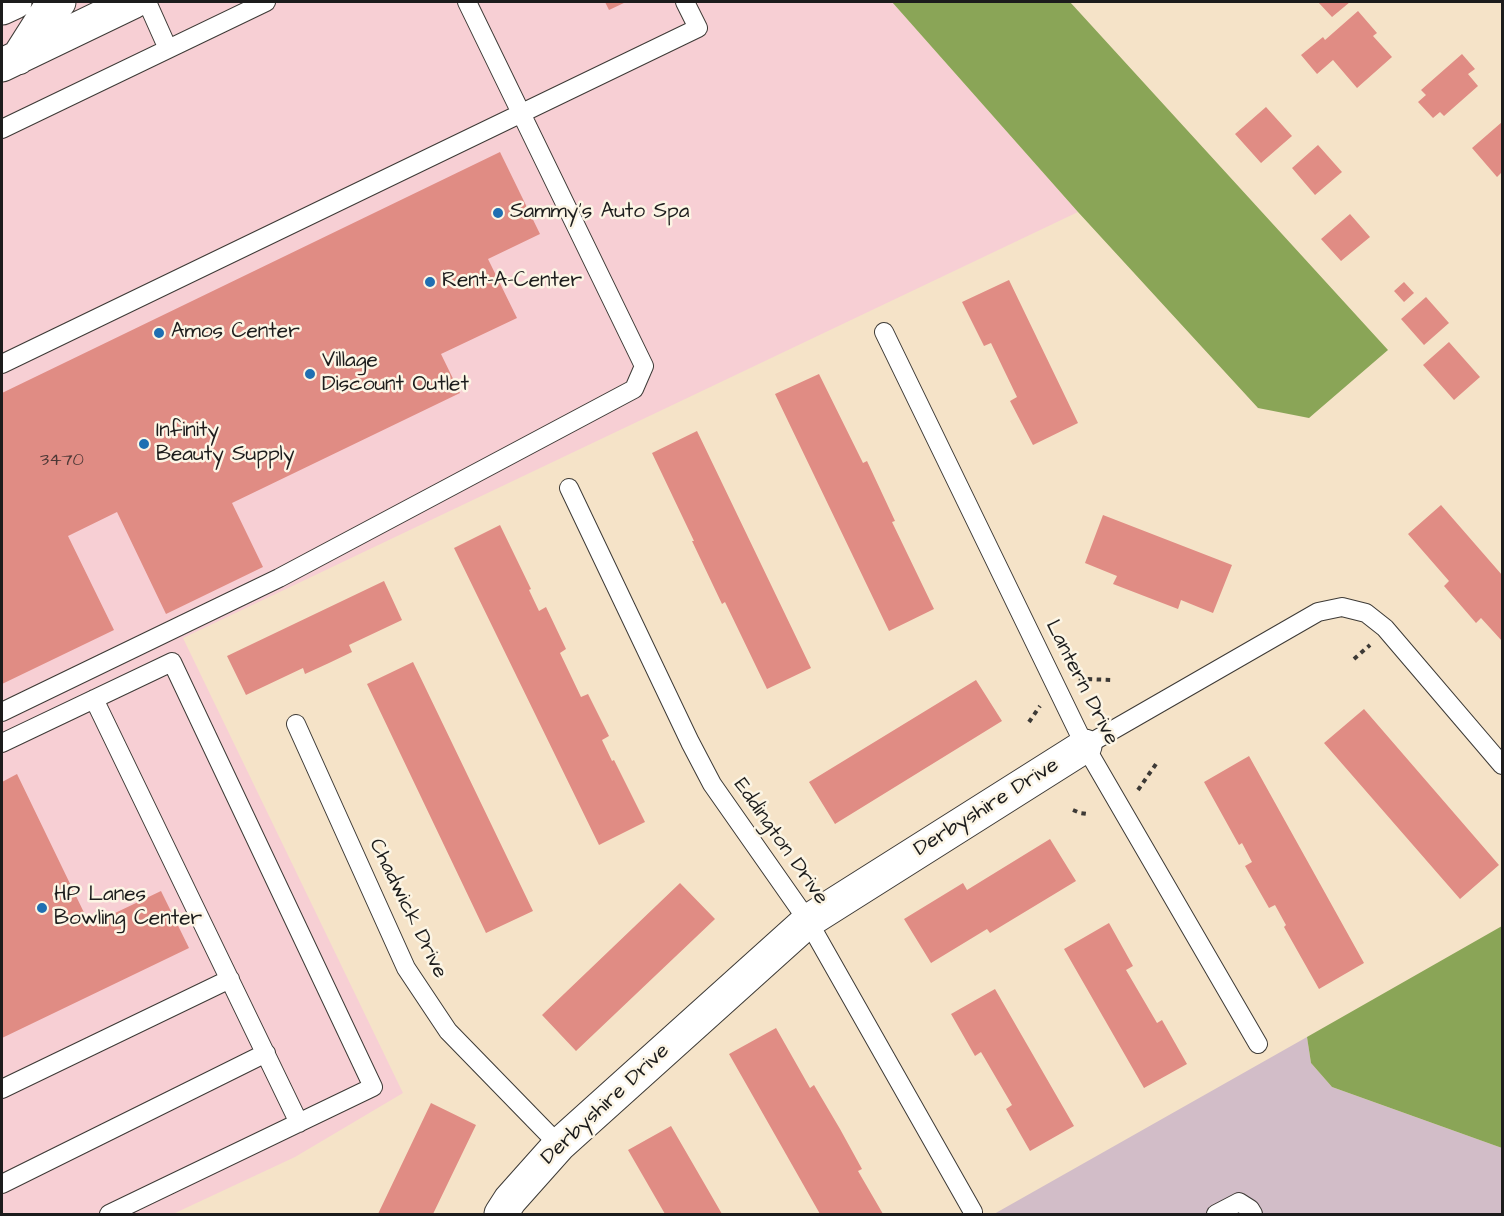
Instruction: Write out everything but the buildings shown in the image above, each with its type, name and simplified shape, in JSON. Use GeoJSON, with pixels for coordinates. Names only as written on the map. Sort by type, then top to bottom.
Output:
{"type":"FeatureCollection","features":[{"type":"Feature","properties":{"kind":"street"},"geometry":{"type":"LineString","coordinates":[[2,8],[15,2]]}},
{"type":"Feature","properties":{"kind":"street"},"geometry":{"type":"LineString","coordinates":[[10,61],[51,6],[59,2]]}},
{"type":"Feature","properties":{"kind":"street"},"geometry":{"type":"LineString","coordinates":[[10,61],[133,2]]}},
{"type":"Feature","properties":{"kind":"street","name":"Derbyshire Drive"},"geometry":{"type":"LineString","coordinates":[[501,1215],[510,1200],[559,1145],[808,921],[1085,746]]}},
{"type":"Feature","properties":{"kind":"lane"},"geometry":{"type":"LineString","coordinates":[[147,2],[168,49]]}},
{"type":"Feature","properties":{"kind":"lane"},"geometry":{"type":"LineString","coordinates":[[2,129],[266,2]]}},
{"type":"Feature","properties":{"kind":"lane"},"geometry":{"type":"LineString","coordinates":[[2,712],[279,578],[634,388],[644,366],[467,2]]}},
{"type":"Feature","properties":{"kind":"lane"},"geometry":{"type":"LineString","coordinates":[[2,364],[698,28],[685,2]]}},
{"type":"Feature","properties":{"kind":"lane","name":"Lantern Drive"},"geometry":{"type":"LineString","coordinates":[[884,332],[1085,746],[1258,1044]]}},
{"type":"Feature","properties":{"kind":"lane","name":"Eddington Drive"},"geometry":{"type":"LineString","coordinates":[[568,488],[712,784],[808,921],[973,1212]]}},
{"type":"Feature","properties":{"kind":"lane","name":"Derbyshire Drive"},"geometry":{"type":"LineString","coordinates":[[1085,746],[1318,612],[1342,607],[1366,613],[1385,628],[1503,765]]}},
{"type":"Feature","properties":{"kind":"lane"},"geometry":{"type":"LineString","coordinates":[[2,742],[171,662],[373,1088],[109,1215]]}},
{"type":"Feature","properties":{"kind":"lane"},"geometry":{"type":"LineString","coordinates":[[94,699],[299,1123]]}},
{"type":"Feature","properties":{"kind":"lane","name":"Chadwick Drive"},"geometry":{"type":"LineString","coordinates":[[296,724],[406,968],[448,1031],[559,1145]]}},
{"type":"Feature","properties":{"kind":"lane"},"geometry":{"type":"LineString","coordinates":[[2,1089],[230,979]]}},
{"type":"Feature","properties":{"kind":"lane"},"geometry":{"type":"LineString","coordinates":[[2,1184],[266,1053]]}},
{"type":"Feature","properties":{"kind":"lane"},"geometry":{"type":"LineString","coordinates":[[1216,1215],[1239,1202],[1250,1209],[1253,1215]]}},
{"type":"Feature","properties":{"kind":"path"},"geometry":{"type":"LineString","coordinates":[[1354,659],[1375,641]]}},
{"type":"Feature","properties":{"kind":"path"},"geometry":{"type":"LineString","coordinates":[[1076,683],[1085,679],[1111,680]]}},
{"type":"Feature","properties":{"kind":"path"},"geometry":{"type":"LineString","coordinates":[[1136,793],[1156,764]]}},
{"type":"Feature","properties":{"kind":"path"},"geometry":{"type":"LineString","coordinates":[[1073,810],[1087,814]]}},
{"type":"Feature","properties":{"kind":"shaded area"},"geometry":{"type":"Polygon","coordinates":[[[2,2],[892,2],[1078,212],[183,638],[403,1093],[295,1157],[173,1214],[2,1214],[2,2]]]}},
{"type":"Feature","properties":{"kind":"shaded area"},"geometry":{"type":"Polygon","coordinates":[[[1307,1037],[1311,1063],[1332,1087],[1502,1148],[1502,1214],[994,1214],[1307,1037]]]}},
{"type":"Feature","properties":{"kind":"green space"},"geometry":{"type":"Polygon","coordinates":[[[892,2],[1070,2],[1388,350],[1309,418],[1258,408],[1078,212],[892,2]]]}},
{"type":"Feature","properties":{"kind":"green space"},"geometry":{"type":"Polygon","coordinates":[[[1502,926],[1502,1148],[1332,1087],[1311,1063],[1307,1037],[1502,926]]]}},
{"type":"Feature","properties":{"kind":"place","name":"Sammy's Auto Spa"},"geometry":{"type":"Point","coordinates":[498,213]}},
{"type":"Feature","properties":{"kind":"place","name":"Rent-A-Center"},"geometry":{"type":"Point","coordinates":[430,282]}},
{"type":"Feature","properties":{"kind":"place","name":"Amos Center"},"geometry":{"type":"Point","coordinates":[159,333]}},
{"type":"Feature","properties":{"kind":"place","name":"Village Discount Outlet"},"geometry":{"type":"Point","coordinates":[310,374]}},
{"type":"Feature","properties":{"kind":"place","name":"Infinity Beauty Supply"},"geometry":{"type":"Point","coordinates":[144,444]}},
{"type":"Feature","properties":{"kind":"place","name":"HP Lanes Bowling Center"},"geometry":{"type":"Point","coordinates":[42,908]}}]}
